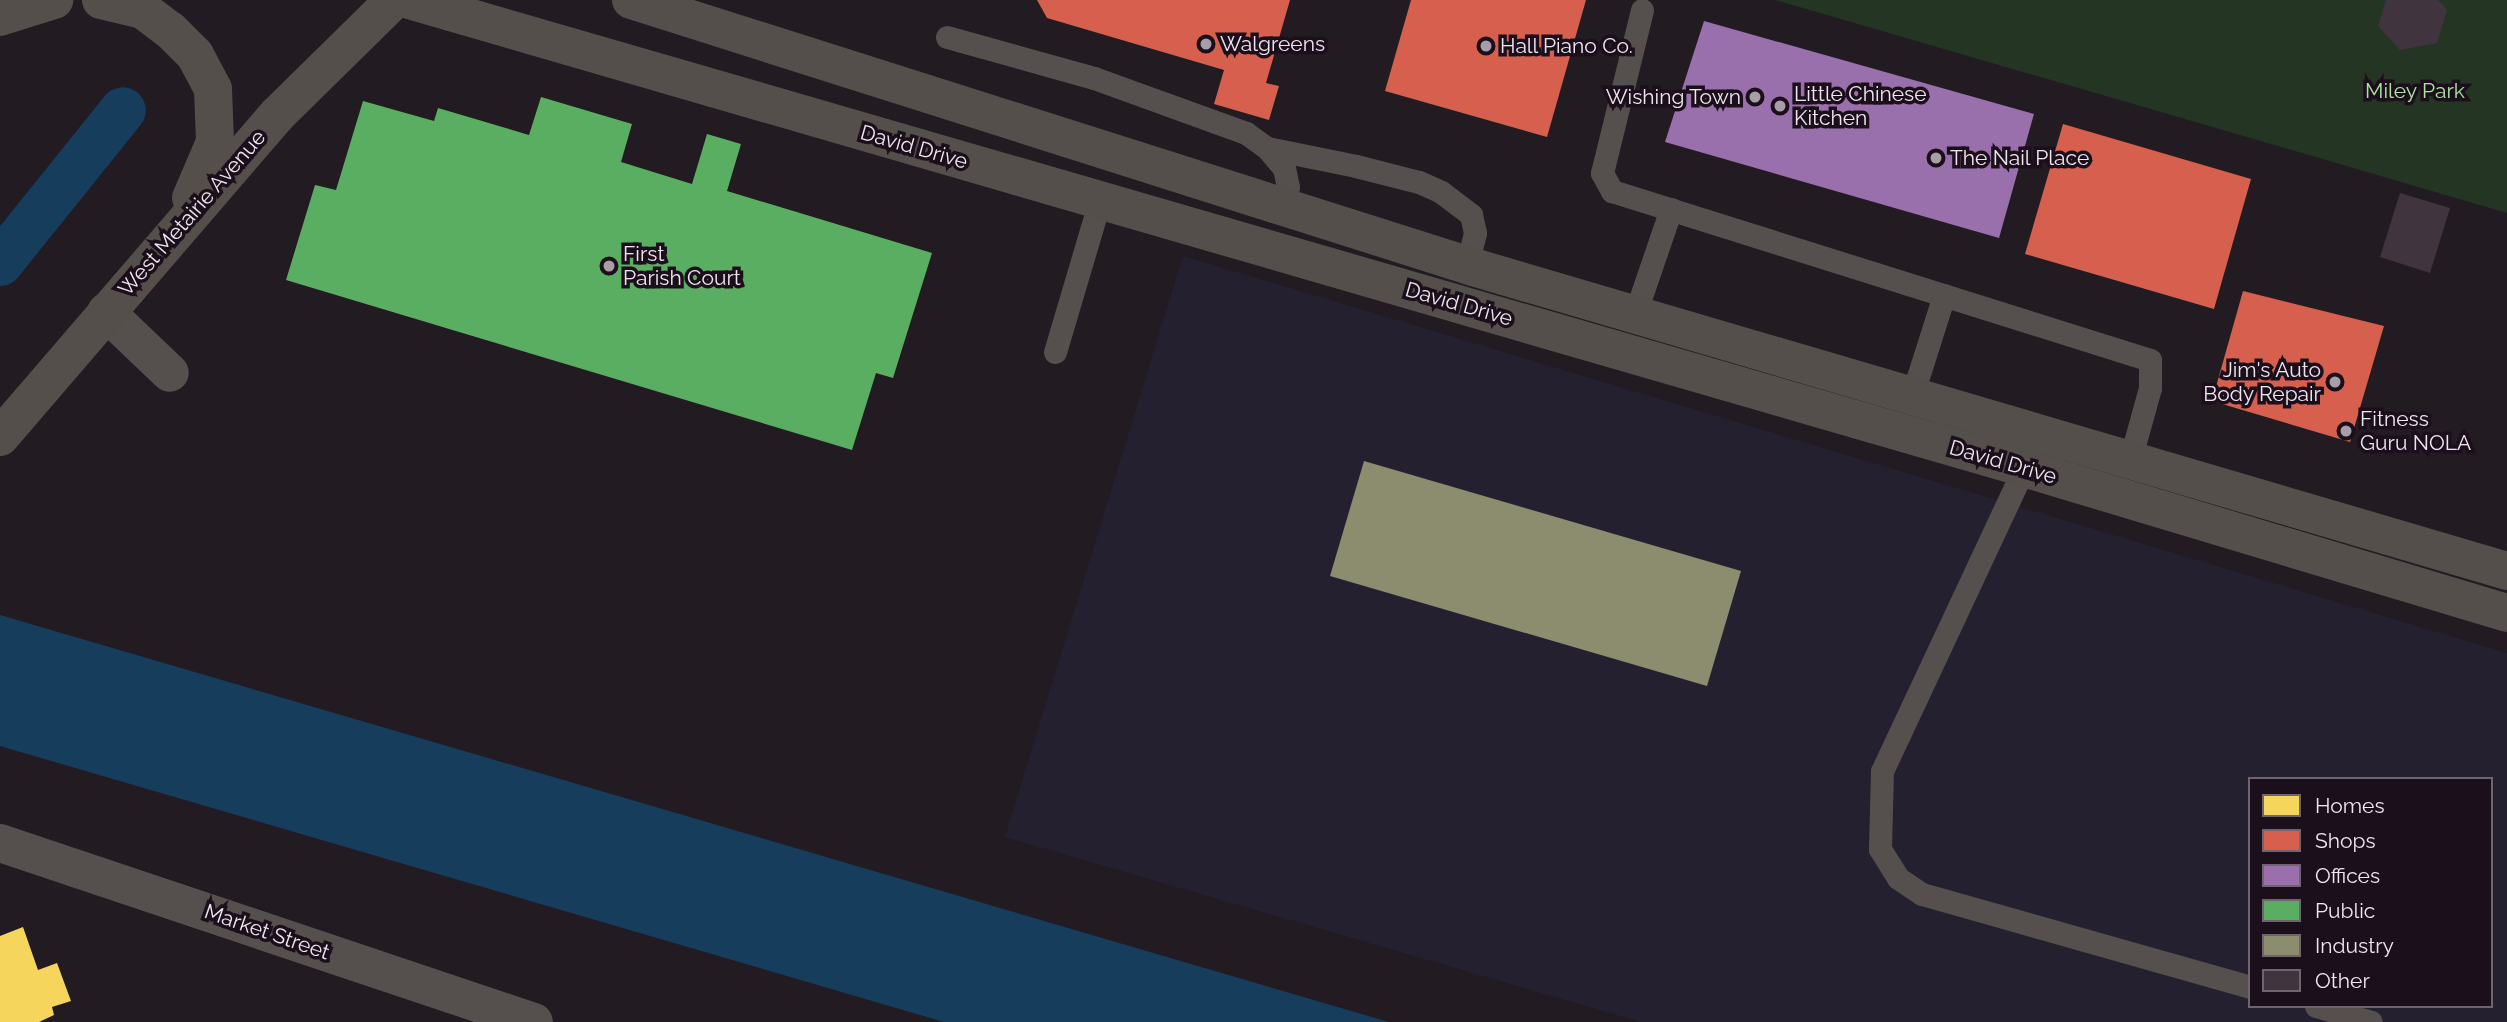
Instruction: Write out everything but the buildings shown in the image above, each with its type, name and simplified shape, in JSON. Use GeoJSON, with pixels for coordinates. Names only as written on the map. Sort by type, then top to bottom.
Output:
{"type":"FeatureCollection","features":[{"type":"Feature","properties":{"kind":"main road"},"geometry":{"type":"LineString","coordinates":[[0,18],[54,0]]}},
{"type":"Feature","properties":{"kind":"main road"},"geometry":{"type":"LineString","coordinates":[[101,0],[143,10],[170,30],[195,55],[213,89],[215,142],[178,229]]}},
{"type":"Feature","properties":{"kind":"main road","name":"West Metairie Avenue"},"geometry":{"type":"LineString","coordinates":[[0,437],[277,115],[394,0]]}},
{"type":"Feature","properties":{"kind":"main road","name":"David Drive"},"geometry":{"type":"LineString","coordinates":[[409,0],[2024,468],[2507,613]]}},
{"type":"Feature","properties":{"kind":"main road","name":"David Drive"},"geometry":{"type":"LineString","coordinates":[[631,0],[1467,265],[2507,571]]}},
{"type":"Feature","properties":{"kind":"main road"},"geometry":{"type":"LineString","coordinates":[[1100,200],[1114,153]]}},
{"type":"Feature","properties":{"kind":"street"},"geometry":{"type":"LineString","coordinates":[[106,312],[170,373]]}},
{"type":"Feature","properties":{"kind":"street","name":"Market Street"},"geometry":{"type":"LineString","coordinates":[[0,843],[490,1015],[534,1022]]}},
{"type":"Feature","properties":{"kind":"lane"},"geometry":{"type":"LineString","coordinates":[[1642,10],[1602,173],[1612,191],[2150,360],[2150,388],[2130,460]]}},
{"type":"Feature","properties":{"kind":"lane"},"geometry":{"type":"LineString","coordinates":[[947,37],[1106,83],[1230,126],[1267,148],[1284,168],[1288,187],[1281,206]]}},
{"type":"Feature","properties":{"kind":"lane"},"geometry":{"type":"LineString","coordinates":[[1267,148],[1356,166],[1419,182],[1441,192],[1471,215],[1475,233],[1467,265]]}},
{"type":"Feature","properties":{"kind":"lane"},"geometry":{"type":"LineString","coordinates":[[1055,352],[1100,200]]}},
{"type":"Feature","properties":{"kind":"lane"},"geometry":{"type":"LineString","coordinates":[[1635,314],[1671,209]]}},
{"type":"Feature","properties":{"kind":"lane"},"geometry":{"type":"LineString","coordinates":[[1912,396],[1944,295]]}},
{"type":"Feature","properties":{"kind":"lane"},"geometry":{"type":"LineString","coordinates":[[2024,468],[1882,771],[1880,849],[1898,878],[1922,894],[2248,986]]}},
{"type":"Feature","properties":{"kind":"lane"},"geometry":{"type":"LineString","coordinates":[[2323,1008],[2371,1022]]}},
{"type":"Feature","properties":{"kind":"shaded area"},"geometry":{"type":"Polygon","coordinates":[[[1183,256],[2507,653],[2507,1022],[1641,1022],[1005,837],[1183,256]]]}},
{"type":"Feature","properties":{"kind":"green space","name":"Miley Park"},"geometry":{"type":"Polygon","coordinates":[[[1775,0],[2507,0],[2507,213],[2278,146],[1775,0]]]}},
{"type":"Feature","properties":{"kind":"water"},"geometry":{"type":"Polygon","coordinates":[[[0,615],[1389,1022],[944,1022],[0,746],[0,615]]]}},
{"type":"Feature","properties":{"kind":"waterway"},"geometry":{"type":"LineString","coordinates":[[0,263],[123,110]]}},
{"type":"Feature","properties":{"kind":"place","name":"Walgreens"},"geometry":{"type":"Point","coordinates":[1206,44]}},
{"type":"Feature","properties":{"kind":"place","name":"Hall Piano Co."},"geometry":{"type":"Point","coordinates":[1486,46]}},
{"type":"Feature","properties":{"kind":"place","name":"Wishing Town"},"geometry":{"type":"Point","coordinates":[1755,97]}},
{"type":"Feature","properties":{"kind":"place","name":"Little Chinese Kitchen"},"geometry":{"type":"Point","coordinates":[1780,106]}},
{"type":"Feature","properties":{"kind":"place","name":"The Nail Place"},"geometry":{"type":"Point","coordinates":[1936,158]}},
{"type":"Feature","properties":{"kind":"place","name":"First Parish Court"},"geometry":{"type":"Point","coordinates":[609,266]}},
{"type":"Feature","properties":{"kind":"place","name":"Jim's Auto Body Repair"},"geometry":{"type":"Point","coordinates":[2335,382]}},
{"type":"Feature","properties":{"kind":"place","name":"Fitness Guru NOLA"},"geometry":{"type":"Point","coordinates":[2346,431]}}]}
